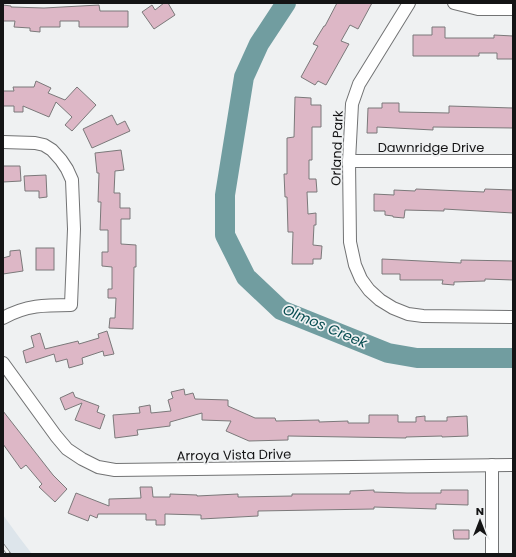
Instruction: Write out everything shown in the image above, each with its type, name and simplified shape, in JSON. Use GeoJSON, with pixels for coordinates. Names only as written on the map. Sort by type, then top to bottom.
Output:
{"type":"FeatureCollection","features":[{"type":"Feature","properties":{"kind":"street","name":"Orland Park"},"geometry":{"type":"LineString","coordinates":[[409,3],[359,84],[352,104],[349,161],[350,250],[361,279],[369,290],[380,300],[393,308],[408,314],[423,316],[513,316]]}},
{"type":"Feature","properties":{"kind":"street"},"geometry":{"type":"LineString","coordinates":[[454,3],[478,9],[513,9]]}},
{"type":"Feature","properties":{"kind":"street"},"geometry":{"type":"LineString","coordinates":[[3,142],[35,143],[52,150],[61,160],[72,180],[74,229],[71,305],[42,305],[25,308],[3,318]]}},
{"type":"Feature","properties":{"kind":"street","name":"Dawnridge Drive"},"geometry":{"type":"LineString","coordinates":[[349,161],[513,162]]}},
{"type":"Feature","properties":{"kind":"street","name":"Arroya Vista Drive"},"geometry":{"type":"LineString","coordinates":[[3,363],[67,449],[82,460],[98,467],[126,470],[513,464]]}},
{"type":"Feature","properties":{"kind":"street"},"geometry":{"type":"LineString","coordinates":[[492,465],[492,554]]}},
{"type":"Feature","properties":{"kind":"shaded area"},"geometry":{"type":"Polygon","coordinates":[[[3,515],[19,537],[32,554],[3,554],[3,515]]]}},
{"type":"Feature","properties":{"kind":"building"},"geometry":{"type":"Polygon","coordinates":[[[164,3],[168,3],[175,15],[154,29],[142,12],[152,5],[155,10],[164,3]]]}},
{"type":"Feature","properties":{"kind":"building"},"geometry":{"type":"Polygon","coordinates":[[[337,3],[372,3],[358,29],[350,25],[341,41],[349,44],[326,85],[318,81],[315,85],[301,77],[318,46],[313,44],[325,26],[337,3]]]}},
{"type":"Feature","properties":{"kind":"building"},"geometry":{"type":"Polygon","coordinates":[[[3,5],[11,7],[44,8],[99,5],[100,11],[128,11],[128,27],[79,27],[79,21],[60,21],[60,27],[40,27],[40,32],[30,31],[30,28],[14,27],[15,21],[3,21],[3,5]]]}},
{"type":"Feature","properties":{"kind":"building"},"geometry":{"type":"Polygon","coordinates":[[[432,27],[445,27],[445,38],[494,38],[494,35],[513,36],[513,59],[497,59],[497,53],[479,53],[479,56],[413,56],[413,35],[432,35],[432,27]]]}},
{"type":"Feature","properties":{"kind":"building"},"geometry":{"type":"Polygon","coordinates":[[[36,81],[51,88],[48,93],[65,100],[77,87],[96,105],[72,131],[65,125],[72,117],[56,102],[49,117],[23,106],[23,112],[14,112],[14,106],[3,106],[3,91],[14,91],[13,87],[34,87],[36,81]]]}},
{"type":"Feature","properties":{"kind":"building"},"geometry":{"type":"Polygon","coordinates":[[[295,97],[311,98],[311,105],[321,105],[321,127],[312,127],[312,160],[309,160],[309,179],[316,179],[317,192],[307,192],[308,214],[316,213],[313,245],[322,246],[321,259],[313,259],[313,264],[292,264],[293,232],[288,232],[287,197],[285,197],[284,174],[287,174],[287,138],[294,137],[295,97]]]}},
{"type":"Feature","properties":{"kind":"building"},"geometry":{"type":"Polygon","coordinates":[[[382,103],[399,103],[399,112],[449,113],[449,106],[513,108],[513,128],[433,127],[433,130],[377,127],[377,133],[367,133],[368,108],[382,108],[382,103]]]}},
{"type":"Feature","properties":{"kind":"building"},"geometry":{"type":"Polygon","coordinates":[[[112,115],[117,125],[125,121],[130,131],[92,148],[83,129],[112,115]]]}},
{"type":"Feature","properties":{"kind":"building"},"geometry":{"type":"Polygon","coordinates":[[[121,150],[124,170],[115,171],[114,193],[120,193],[120,208],[130,208],[130,219],[121,219],[121,244],[136,245],[136,267],[134,267],[133,329],[109,328],[110,318],[115,318],[116,298],[108,298],[108,289],[112,289],[112,267],[102,266],[102,252],[108,252],[108,230],[100,230],[101,202],[98,202],[99,173],[97,173],[95,153],[121,150]]]}},
{"type":"Feature","properties":{"kind":"building"},"geometry":{"type":"Polygon","coordinates":[[[3,166],[20,166],[21,181],[3,182],[3,166]]]}},
{"type":"Feature","properties":{"kind":"building"},"geometry":{"type":"Polygon","coordinates":[[[46,175],[47,197],[39,198],[39,191],[25,191],[24,176],[46,175]]]}},
{"type":"Feature","properties":{"kind":"building"},"geometry":{"type":"Polygon","coordinates":[[[416,189],[484,192],[485,189],[513,190],[513,213],[444,209],[444,211],[405,210],[404,218],[385,215],[385,211],[374,211],[374,194],[394,195],[394,190],[415,191],[416,189]]]}},
{"type":"Feature","properties":{"kind":"building"},"geometry":{"type":"Polygon","coordinates":[[[36,248],[54,248],[54,270],[36,270],[36,248]]]}},
{"type":"Feature","properties":{"kind":"building"},"geometry":{"type":"Polygon","coordinates":[[[20,250],[23,271],[3,274],[3,258],[10,256],[10,251],[20,250]]]}},
{"type":"Feature","properties":{"kind":"building"},"geometry":{"type":"Polygon","coordinates":[[[382,259],[461,263],[461,260],[513,261],[513,280],[485,279],[485,281],[454,282],[454,285],[442,284],[443,280],[400,280],[400,274],[382,274],[382,259]]]}},
{"type":"Feature","properties":{"kind":"building"},"geometry":{"type":"Polygon","coordinates":[[[107,331],[114,354],[104,356],[103,351],[82,358],[83,364],[69,368],[67,359],[56,362],[54,354],[26,363],[23,351],[34,347],[31,336],[40,333],[45,349],[78,341],[79,344],[99,338],[98,334],[107,331]]]}},
{"type":"Feature","properties":{"kind":"building"},"geometry":{"type":"Polygon","coordinates":[[[184,389],[185,395],[193,393],[195,399],[228,400],[228,406],[255,418],[275,418],[276,421],[319,420],[319,422],[348,421],[348,423],[369,423],[369,415],[398,415],[398,422],[416,422],[416,417],[425,416],[425,421],[447,421],[447,417],[467,416],[468,436],[406,438],[288,436],[288,440],[249,441],[226,431],[231,421],[202,420],[202,413],[170,422],[170,426],[137,430],[138,435],[115,438],[113,415],[140,413],[139,407],[150,405],[151,413],[171,411],[168,400],[173,398],[171,392],[184,389]]]}},
{"type":"Feature","properties":{"kind":"building"},"geometry":{"type":"Polygon","coordinates":[[[73,392],[75,397],[99,406],[97,412],[105,415],[100,429],[75,420],[82,403],[65,410],[60,398],[73,392]]]}},
{"type":"Feature","properties":{"kind":"building"},"geometry":{"type":"Polygon","coordinates":[[[3,411],[53,475],[67,489],[55,502],[39,487],[42,484],[26,465],[21,469],[3,444],[3,411]]]}},
{"type":"Feature","properties":{"kind":"building"},"geometry":{"type":"Polygon","coordinates":[[[140,487],[152,487],[153,497],[170,497],[170,494],[197,496],[238,494],[238,497],[292,496],[292,494],[350,494],[350,491],[374,490],[374,492],[441,493],[441,490],[468,490],[468,505],[436,504],[436,509],[374,507],[374,509],[258,511],[258,516],[201,519],[201,515],[165,514],[165,525],[156,525],[156,520],[146,520],[146,514],[98,514],[97,518],[90,515],[88,521],[68,513],[76,493],[109,506],[109,499],[141,498],[140,487]]]}},
{"type":"Feature","properties":{"kind":"building"},"geometry":{"type":"Polygon","coordinates":[[[453,530],[469,530],[469,539],[454,539],[453,530]]]}},
{"type":"Feature","properties":{"kind":"waterway","name":"Olmos Creek"},"geometry":{"type":"LineString","coordinates":[[286,3],[259,44],[244,77],[225,195],[225,235],[246,277],[281,310],[388,353],[417,358],[513,358]]}},
{"type":"Feature","properties":{"kind":"railway"},"geometry":{"type":"LineString","coordinates":[[3,546],[9,554]]}}]}
